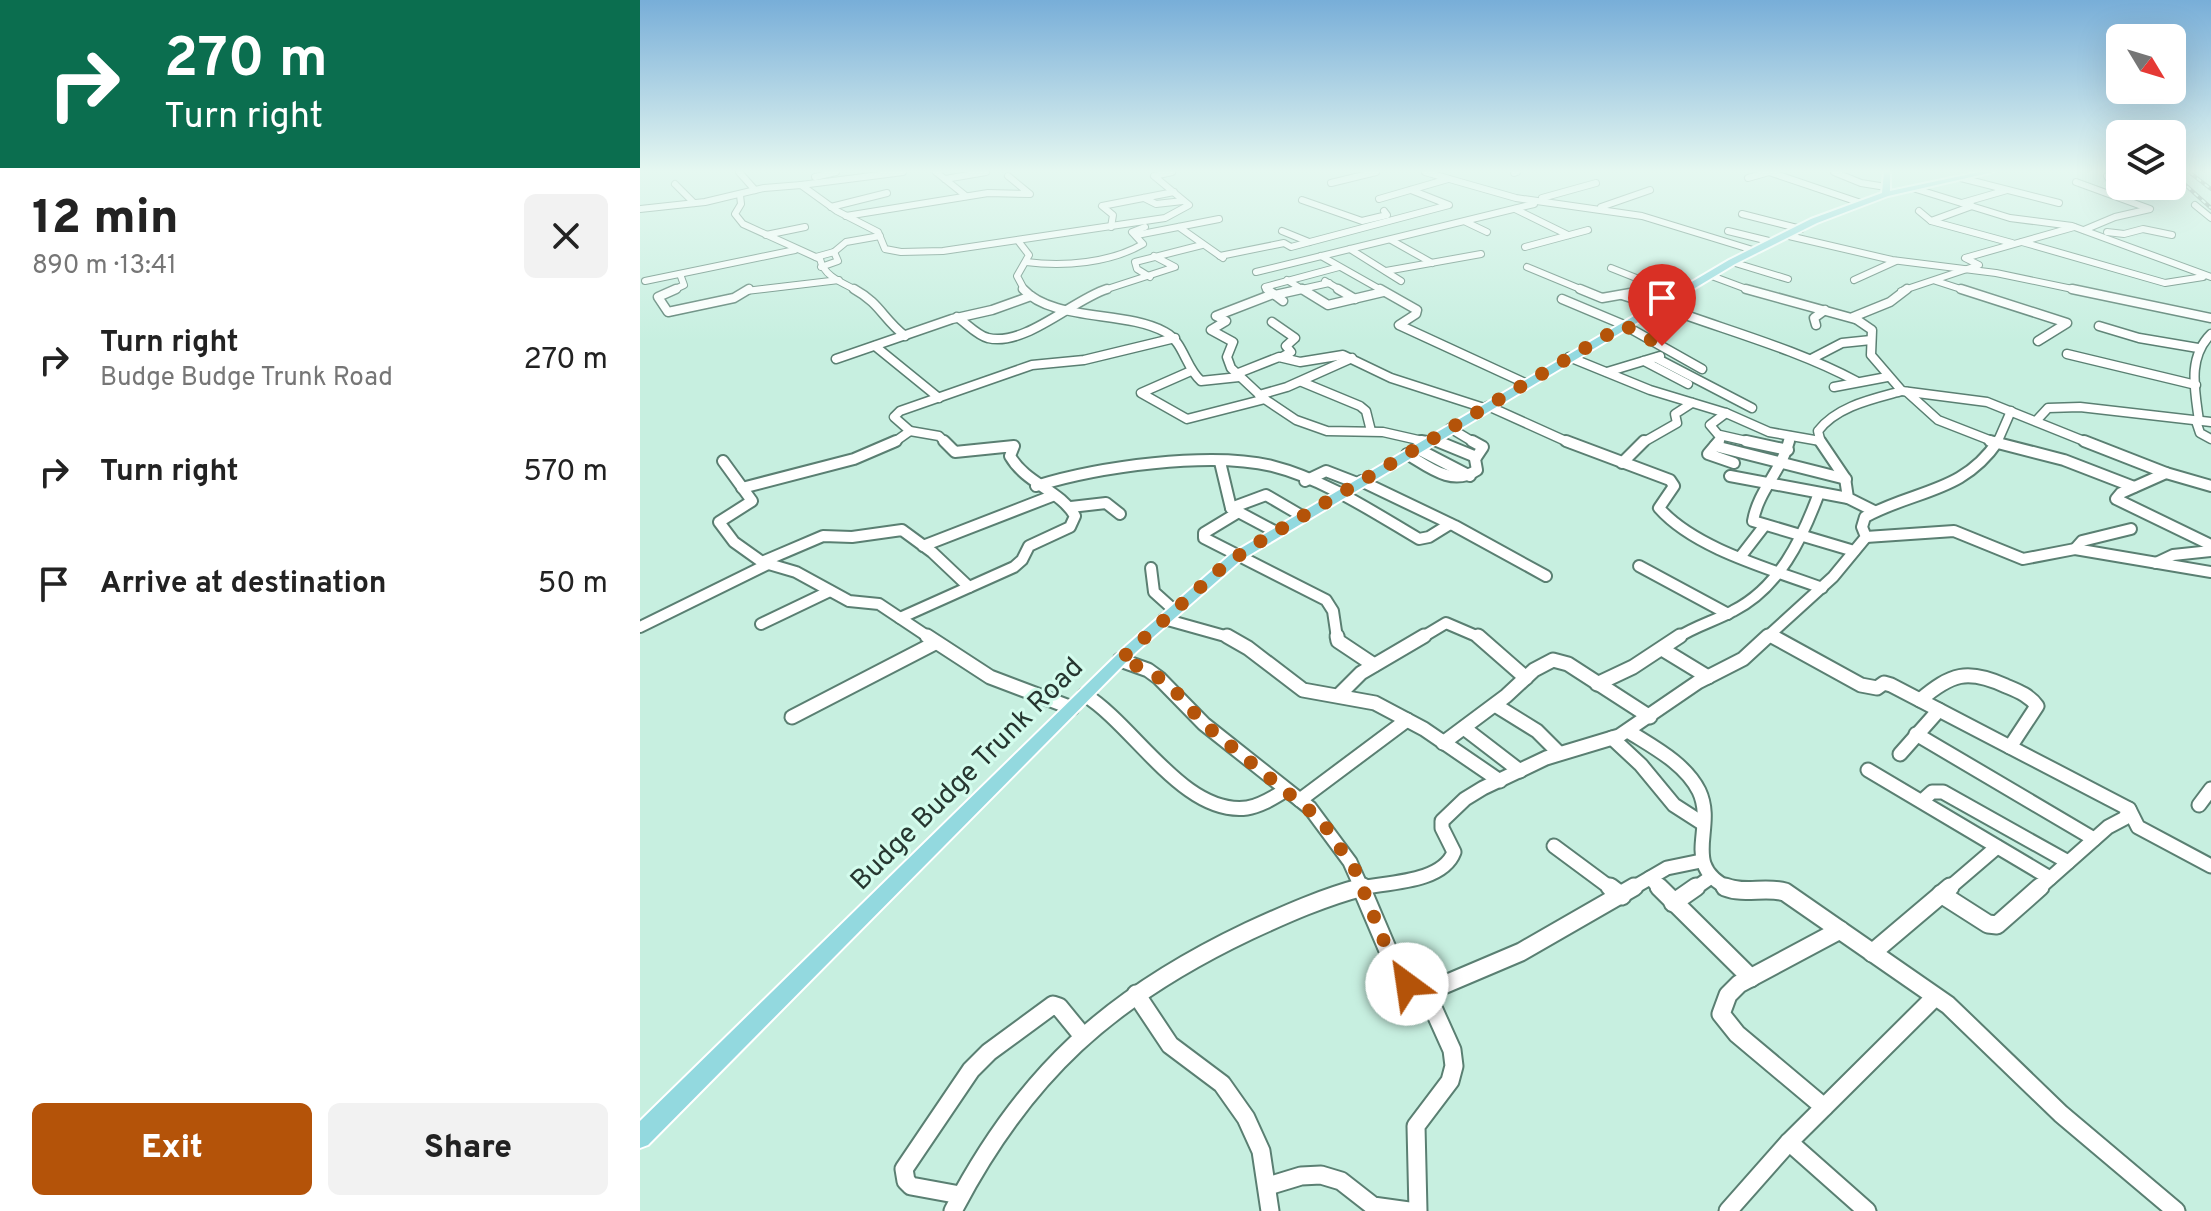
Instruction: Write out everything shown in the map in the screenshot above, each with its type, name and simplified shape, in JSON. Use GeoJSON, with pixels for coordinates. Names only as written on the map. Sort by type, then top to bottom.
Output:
{"type":"FeatureCollection","features":[{"type":"Feature","properties":{"kind":"main road","name":"Budge Budge Trunk Road"},"geometry":{"type":"LineString","coordinates":[[640,1137],[1120,660],[1240,555],[1664,301],[1732,262],[1805,229]]}},
{"type":"Feature","properties":{"kind":"street"},"geometry":{"type":"LineString","coordinates":[[751,229],[820,259],[821,267],[876,301],[887,322],[905,336]]}},
{"type":"Feature","properties":{"kind":"street"},"geometry":{"type":"LineString","coordinates":[[764,236],[798,229]]}},
{"type":"Feature","properties":{"kind":"street"},"geometry":{"type":"LineString","coordinates":[[867,229],[880,236],[884,248],[896,252],[1019,242],[1102,229]]}},
{"type":"Feature","properties":{"kind":"street"},"geometry":{"type":"LineString","coordinates":[[1026,262],[1053,265],[1127,251],[1143,244],[1132,232],[1142,229]]}},
{"type":"Feature","properties":{"kind":"street"},"geometry":{"type":"LineString","coordinates":[[1136,235],[1171,229]]}},
{"type":"Feature","properties":{"kind":"street"},"geometry":{"type":"LineString","coordinates":[[1181,229],[1222,257],[1284,243],[1291,247],[1364,229]]}},
{"type":"Feature","properties":{"kind":"street"},"geometry":{"type":"LineString","coordinates":[[1413,229],[1424,233]]}},
{"type":"Feature","properties":{"kind":"street"},"geometry":{"type":"LineString","coordinates":[[1256,272],[1441,229]]}},
{"type":"Feature","properties":{"kind":"street"},"geometry":{"type":"LineString","coordinates":[[1480,229],[1487,232]]}},
{"type":"Feature","properties":{"kind":"street"},"geometry":{"type":"LineString","coordinates":[[1555,229],[1568,235]]}},
{"type":"Feature","properties":{"kind":"street"},"geometry":{"type":"LineString","coordinates":[[1683,229],[1756,251]]}},
{"type":"Feature","properties":{"kind":"street"},"geometry":{"type":"LineString","coordinates":[[1782,229],[1897,261],[1968,270],[2211,318]]}},
{"type":"Feature","properties":{"kind":"street"},"geometry":{"type":"LineString","coordinates":[[1961,229],[2172,284],[2209,277]]}},
{"type":"Feature","properties":{"kind":"street"},"geometry":{"type":"LineString","coordinates":[[1855,319],[1855,315],[1894,300],[1901,291],[1979,264],[1965,258],[2068,229]]}},
{"type":"Feature","properties":{"kind":"street"},"geometry":{"type":"LineString","coordinates":[[2080,229],[2209,277]]}},
{"type":"Feature","properties":{"kind":"street"},"geometry":{"type":"LineString","coordinates":[[2086,230],[2120,234],[2143,229],[2172,235]]}},
{"type":"Feature","properties":{"kind":"street"},"geometry":{"type":"LineString","coordinates":[[1525,247],[1588,230]]}},
{"type":"Feature","properties":{"kind":"street"},"geometry":{"type":"LineString","coordinates":[[1282,231],[1309,242]]}},
{"type":"Feature","properties":{"kind":"street"},"geometry":{"type":"LineString","coordinates":[[1728,231],[1773,242]]}},
{"type":"Feature","properties":{"kind":"street"},"geometry":{"type":"LineString","coordinates":[[816,257],[834,252],[846,242],[880,236]]}},
{"type":"Feature","properties":{"kind":"street"},"geometry":{"type":"LineString","coordinates":[[1391,240],[1433,263]]}},
{"type":"Feature","properties":{"kind":"street"},"geometry":{"type":"LineString","coordinates":[[1019,242],[1028,250],[1026,262],[1017,276],[1031,296]]}},
{"type":"Feature","properties":{"kind":"street"},"geometry":{"type":"LineString","coordinates":[[1150,277],[1134,263],[1202,245]]}},
{"type":"Feature","properties":{"kind":"street"},"geometry":{"type":"LineString","coordinates":[[1350,249],[1401,281]]}},
{"type":"Feature","properties":{"kind":"street"},"geometry":{"type":"LineString","coordinates":[[645,281],[795,250]]}},
{"type":"Feature","properties":{"kind":"street"},"geometry":{"type":"LineString","coordinates":[[821,267],[838,261],[834,252]]}},
{"type":"Feature","properties":{"kind":"street"},"geometry":{"type":"LineString","coordinates":[[1386,271],[1481,254]]}},
{"type":"Feature","properties":{"kind":"street"},"geometry":{"type":"LineString","coordinates":[[957,317],[982,335],[996,339],[1037,327],[1099,291],[1175,267],[1154,256]]}},
{"type":"Feature","properties":{"kind":"street"},"geometry":{"type":"LineString","coordinates":[[1321,256],[1418,312],[1399,325],[1525,383]]}},
{"type":"Feature","properties":{"kind":"street"},"geometry":{"type":"LineString","coordinates":[[1854,280],[1897,261]]}},
{"type":"Feature","properties":{"kind":"street"},"geometry":{"type":"LineString","coordinates":[[1732,262],[1788,279]]}},
{"type":"Feature","properties":{"kind":"street"},"geometry":{"type":"LineString","coordinates":[[1283,301],[1265,287],[1339,267]]}},
{"type":"Feature","properties":{"kind":"street"},"geometry":{"type":"LineString","coordinates":[[1527,267],[1602,298],[1620,295],[1664,301]]}},
{"type":"Feature","properties":{"kind":"street"},"geometry":{"type":"LineString","coordinates":[[1611,268],[1664,301],[1755,341],[1813,358],[1856,381]]}},
{"type":"Feature","properties":{"kind":"street"},"geometry":{"type":"LineString","coordinates":[[680,274],[684,285],[658,297],[668,312],[722,302],[751,288],[839,280]]}},
{"type":"Feature","properties":{"kind":"street"},"geometry":{"type":"LineString","coordinates":[[1313,274],[1355,299]]}},
{"type":"Feature","properties":{"kind":"street"},"geometry":{"type":"LineString","coordinates":[[1709,275],[1855,319],[1871,327],[1871,355],[1887,377],[1930,416],[1999,442],[2062,459],[2134,487]]}},
{"type":"Feature","properties":{"kind":"street"},"geometry":{"type":"LineString","coordinates":[[2132,284],[2142,277]]}},
{"type":"Feature","properties":{"kind":"street"},"geometry":{"type":"LineString","coordinates":[[1287,280],[1328,305],[1383,292]]}},
{"type":"Feature","properties":{"kind":"street"},"geometry":{"type":"LineString","coordinates":[[1935,281],[2067,323],[2038,341]]}},
{"type":"Feature","properties":{"kind":"street"},"geometry":{"type":"LineString","coordinates":[[1329,283],[1274,295],[1216,316],[1226,321],[1211,330],[1233,342],[1227,360],[1238,375],[1262,397],[1296,420],[1317,429],[1371,431],[1421,446],[1476,457]]}},
{"type":"Feature","properties":{"kind":"street"},"geometry":{"type":"LineString","coordinates":[[836,359],[957,317],[992,310],[1031,296],[1139,322],[1175,338],[1191,371],[1204,382],[1238,375],[1291,352],[1286,346],[1295,338],[1272,322]]}},
{"type":"Feature","properties":{"kind":"street"},"geometry":{"type":"LineString","coordinates":[[1562,299],[1624,325],[1702,369]]}},
{"type":"Feature","properties":{"kind":"street"},"geometry":{"type":"LineString","coordinates":[[1816,325],[1814,318],[1825,310]]}},
{"type":"Feature","properties":{"kind":"street"},"geometry":{"type":"LineString","coordinates":[[2099,326],[2134,337],[2198,348]]}},
{"type":"Feature","properties":{"kind":"street"},"geometry":{"type":"LineString","coordinates":[[2211,334],[2198,348],[2196,384],[2200,433],[2211,439]]}},
{"type":"Feature","properties":{"kind":"street"},"geometry":{"type":"LineString","coordinates":[[1120,514],[1109,504],[1071,507],[1036,486],[1011,460],[1014,446],[955,452],[939,436],[910,431],[894,417],[895,414],[1043,362],[1084,360],[1175,338]]}},
{"type":"Feature","properties":{"kind":"street"},"geometry":{"type":"LineString","coordinates":[[1813,358],[1842,343],[1871,340]]}},
{"type":"Feature","properties":{"kind":"street"},"geometry":{"type":"LineString","coordinates":[[875,346],[939,398]]}},
{"type":"Feature","properties":{"kind":"street"},"geometry":{"type":"LineString","coordinates":[[1606,372],[1673,352]]}},
{"type":"Feature","properties":{"kind":"street"},"geometry":{"type":"LineString","coordinates":[[2067,354],[2211,386]]}},
{"type":"Feature","properties":{"kind":"street"},"geometry":{"type":"LineString","coordinates":[[1282,357],[1300,362],[1339,355],[1352,358],[1391,378],[1486,407],[1673,483],[1659,508],[1662,514],[1696,536],[1822,588]]}},
{"type":"Feature","properties":{"kind":"street"},"geometry":{"type":"LineString","coordinates":[[1569,357],[1726,413],[1762,429],[1820,441]]}},
{"type":"Feature","properties":{"kind":"street"},"geometry":{"type":"LineString","coordinates":[[1191,371],[1141,393],[1187,419],[1262,397],[1352,358]]}},
{"type":"Feature","properties":{"kind":"street"},"geometry":{"type":"LineString","coordinates":[[1656,358],[1752,408]]}},
{"type":"Feature","properties":{"kind":"street"},"geometry":{"type":"LineString","coordinates":[[1644,361],[1688,384]]}},
{"type":"Feature","properties":{"kind":"street"},"geometry":{"type":"LineString","coordinates":[[1834,387],[1887,377]]}},
{"type":"Feature","properties":{"kind":"street"},"geometry":{"type":"LineString","coordinates":[[1302,382],[1360,406],[1366,411],[1371,431]]}},
{"type":"Feature","properties":{"kind":"street"},"geometry":{"type":"LineString","coordinates":[[1848,498],[1846,479],[1820,441],[1818,431],[1821,425],[1873,398],[1904,391],[1972,398],[2166,473],[2211,486]]}},
{"type":"Feature","properties":{"kind":"street"},"geometry":{"type":"LineString","coordinates":[[1622,463],[1647,438],[1677,423],[1675,414],[1692,403]]}},
{"type":"Feature","properties":{"kind":"street"},"geometry":{"type":"LineString","coordinates":[[2036,421],[2048,408],[2065,407],[2211,422]]}},
{"type":"Feature","properties":{"kind":"street"},"geometry":{"type":"LineString","coordinates":[[1866,537],[1862,522],[1874,511],[1968,477],[1979,469],[1999,442],[2011,411]]}},
{"type":"Feature","properties":{"kind":"street"},"geometry":{"type":"LineString","coordinates":[[1726,413],[1710,425],[1720,435],[1788,450]]}},
{"type":"Feature","properties":{"kind":"street"},"geometry":{"type":"LineString","coordinates":[[1421,446],[1470,476],[1477,470],[1476,457],[1483,449],[1482,445],[1450,428]]}},
{"type":"Feature","properties":{"kind":"street"},"geometry":{"type":"LineString","coordinates":[[742,488],[854,459],[891,444],[910,431]]}},
{"type":"Feature","properties":{"kind":"street"},"geometry":{"type":"LineString","coordinates":[[1720,435],[1708,454],[1734,463],[1742,479]]}},
{"type":"Feature","properties":{"kind":"street"},"geometry":{"type":"LineString","coordinates":[[1790,436],[1788,450],[1760,498],[1753,518],[1765,525],[1854,551]]}},
{"type":"Feature","properties":{"kind":"street"},"geometry":{"type":"LineString","coordinates":[[1715,446],[1846,479]]}},
{"type":"Feature","properties":{"kind":"street"},"geometry":{"type":"LineString","coordinates":[[1734,463],[1743,454]]}},
{"type":"Feature","properties":{"kind":"street"},"geometry":{"type":"LineString","coordinates":[[723,461],[752,501],[719,522],[734,542],[765,563],[796,572],[849,601],[879,604],[990,677],[1072,708]]}},
{"type":"Feature","properties":{"kind":"street"},"geometry":{"type":"LineString","coordinates":[[1036,486],[1074,475],[1151,466],[1220,462],[1270,466],[1337,495],[1419,539],[1429,537],[1450,524]]}},
{"type":"Feature","properties":{"kind":"street"},"geometry":{"type":"LineString","coordinates":[[1220,462],[1234,510],[1276,532]]}},
{"type":"Feature","properties":{"kind":"street"},"geometry":{"type":"LineString","coordinates":[[1305,481],[1326,471],[1359,482],[1450,524],[1546,576]]}},
{"type":"Feature","properties":{"kind":"street"},"geometry":{"type":"LineString","coordinates":[[2166,473],[2116,499],[2211,548]]}},
{"type":"Feature","properties":{"kind":"street"},"geometry":{"type":"LineString","coordinates":[[1730,476],[1848,498],[1874,511]]}},
{"type":"Feature","properties":{"kind":"street"},"geometry":{"type":"LineString","coordinates":[[1597,684],[1638,666],[1696,626],[1728,614],[1750,600],[1781,572],[1804,536],[1819,493]]}},
{"type":"Feature","properties":{"kind":"street"},"geometry":{"type":"LineString","coordinates":[[1302,516],[1266,495],[1234,510],[1203,535],[1326,600],[1333,611],[1338,641],[1374,665]]}},
{"type":"Feature","properties":{"kind":"street"},"geometry":{"type":"LineString","coordinates":[[923,546],[1052,496]]}},
{"type":"Feature","properties":{"kind":"street"},"geometry":{"type":"LineString","coordinates":[[900,618],[1014,567],[1022,560],[1029,546],[1070,527],[1075,516],[1071,507]]}},
{"type":"Feature","properties":{"kind":"street"},"geometry":{"type":"LineString","coordinates":[[1741,556],[1765,525]]}},
{"type":"Feature","properties":{"kind":"street"},"geometry":{"type":"LineString","coordinates":[[2075,549],[2082,541],[2131,529]]}},
{"type":"Feature","properties":{"kind":"street"},"geometry":{"type":"LineString","coordinates":[[640,627],[765,563],[829,535],[852,537],[902,530],[969,587]]}},
{"type":"Feature","properties":{"kind":"street"},"geometry":{"type":"LineString","coordinates":[[1082,1035],[1059,1007],[1053,1005],[989,1052],[971,1070],[913,1152],[904,1169],[906,1181],[911,1186],[957,1203],[971,1173],[1007,1115],[1061,1053],[1136,994],[1183,963],[1230,939],[1362,887],[1434,872],[1448,865],[1454,852],[1442,828],[1442,821],[1465,799],[1559,753],[1620,734],[1650,717],[1678,695],[1743,659],[1822,588],[1866,537],[1954,531],[2023,559],[2075,549],[2211,572]]}},
{"type":"Feature","properties":{"kind":"street"},"geometry":{"type":"LineString","coordinates":[[2156,563],[2173,555],[2211,548]]}},
{"type":"Feature","properties":{"kind":"street"},"geometry":{"type":"LineString","coordinates":[[1639,566],[1728,614]]}},
{"type":"Feature","properties":{"kind":"street"},"geometry":{"type":"LineString","coordinates":[[1151,568],[1154,592],[1169,614],[1236,640],[1275,673],[1304,690],[1328,696],[1354,696],[1376,704],[1407,720],[1500,781]]}},
{"type":"Feature","properties":{"kind":"street"},"geometry":{"type":"LineString","coordinates":[[761,624],[830,591]]}},
{"type":"Feature","properties":{"kind":"street"},"geometry":{"type":"LineString","coordinates":[[1339,695],[1374,665],[1438,625],[1451,623],[1491,644],[1509,665],[1526,678]]}},
{"type":"Feature","properties":{"kind":"street"},"geometry":{"type":"LineString","coordinates":[[1770,635],[1861,685],[1877,688],[1884,683],[2010,747],[2211,866]]}},
{"type":"Feature","properties":{"kind":"street"},"geometry":{"type":"LineString","coordinates":[[792,717],[935,643]]}},
{"type":"Feature","properties":{"kind":"street"},"geometry":{"type":"LineString","coordinates":[[1662,649],[1708,677]]}},
{"type":"Feature","properties":{"kind":"street"},"geometry":{"type":"LineString","coordinates":[[1120,660],[1148,670],[1159,678],[1204,724],[1321,820],[1350,862],[1398,974],[1422,994],[1434,1010],[1452,1050],[1454,1066],[1450,1081],[1416,1126],[1418,1211]]}},
{"type":"Feature","properties":{"kind":"street"},"geometry":{"type":"LineString","coordinates":[[1443,743],[1543,665],[1558,661],[1650,717]]}},
{"type":"Feature","properties":{"kind":"street"},"geometry":{"type":"LineString","coordinates":[[1920,700],[1943,680],[1960,673],[1979,674],[2031,698],[2037,706],[2010,747]]}},
{"type":"Feature","properties":{"kind":"street"},"geometry":{"type":"LineString","coordinates":[[1085,695],[1118,715],[1153,758],[1201,799],[1224,807],[1243,809],[1286,790]]}},
{"type":"Feature","properties":{"kind":"street"},"geometry":{"type":"LineString","coordinates":[[1495,705],[1537,731],[1559,753]]}},
{"type":"Feature","properties":{"kind":"street"},"geometry":{"type":"LineString","coordinates":[[1900,754],[1939,710]]}},
{"type":"Feature","properties":{"kind":"street"},"geometry":{"type":"LineString","coordinates":[[1300,800],[1407,720]]}},
{"type":"Feature","properties":{"kind":"street"},"geometry":{"type":"LineString","coordinates":[[1464,728],[1520,771]]}},
{"type":"Feature","properties":{"kind":"street"},"geometry":{"type":"LineString","coordinates":[[1620,734],[1677,764],[1688,776],[1703,802],[1701,861],[1711,877],[1737,891],[1775,887],[1962,1015],[2021,1077],[2176,1211]]}},
{"type":"Feature","properties":{"kind":"street"},"geometry":{"type":"LineString","coordinates":[[1620,734],[1674,805],[1702,823]]}},
{"type":"Feature","properties":{"kind":"street"},"geometry":{"type":"LineString","coordinates":[[1916,734],[2094,839]]}},
{"type":"Feature","properties":{"kind":"street"},"geometry":{"type":"LineString","coordinates":[[1868,770],[2050,878]]}},
{"type":"Feature","properties":{"kind":"street"},"geometry":{"type":"LineString","coordinates":[[2199,805],[2211,789]]}},
{"type":"Feature","properties":{"kind":"street"},"geometry":{"type":"LineString","coordinates":[[1922,801],[1932,792],[1943,792],[2068,862]]}},
{"type":"Feature","properties":{"kind":"street"},"geometry":{"type":"LineString","coordinates":[[1941,894],[1993,925],[2094,839],[2131,818]]}},
{"type":"Feature","properties":{"kind":"street"},"geometry":{"type":"LineString","coordinates":[[1554,846],[1622,896]]}},
{"type":"Feature","properties":{"kind":"street"},"geometry":{"type":"LineString","coordinates":[[1872,953],[1997,847]]}},
{"type":"Feature","properties":{"kind":"street"},"geometry":{"type":"LineString","coordinates":[[1422,994],[1521,952],[1676,865],[1701,861]]}},
{"type":"Feature","properties":{"kind":"street"},"geometry":{"type":"LineString","coordinates":[[1673,903],[1711,877]]}},
{"type":"Feature","properties":{"kind":"street"},"geometry":{"type":"LineString","coordinates":[[1650,878],[1751,978]]}},
{"type":"Feature","properties":{"kind":"street"},"geometry":{"type":"LineString","coordinates":[[1824,1107],[1724,1020],[1722,1005],[1728,995],[1751,978],[1840,930]]}},
{"type":"Feature","properties":{"kind":"street"},"geometry":{"type":"LineString","coordinates":[[1136,994],[1170,1045],[1222,1084],[1246,1118],[1261,1151],[1270,1211]]}},
{"type":"Feature","properties":{"kind":"street"},"geometry":{"type":"LineString","coordinates":[[1728,1211],[1789,1142],[1934,998]]}},
{"type":"Feature","properties":{"kind":"street"},"geometry":{"type":"LineString","coordinates":[[1789,1142],[1867,1211]]}},
{"type":"Feature","properties":{"kind":"street"},"geometry":{"type":"LineString","coordinates":[[1268,1186],[1312,1172],[1332,1175],[1363,1201],[1377,1207],[1409,1211]]}},
{"type":"Feature","properties":{"kind":"route"},"geometry":{"type":"LineString","coordinates":[[1407,984],[1398,974],[1355,870],[1321,820],[1204,724],[1159,678],[1148,670],[1120,660],[1218,571],[1249,548],[1624,325],[1662,346]]}}]}
